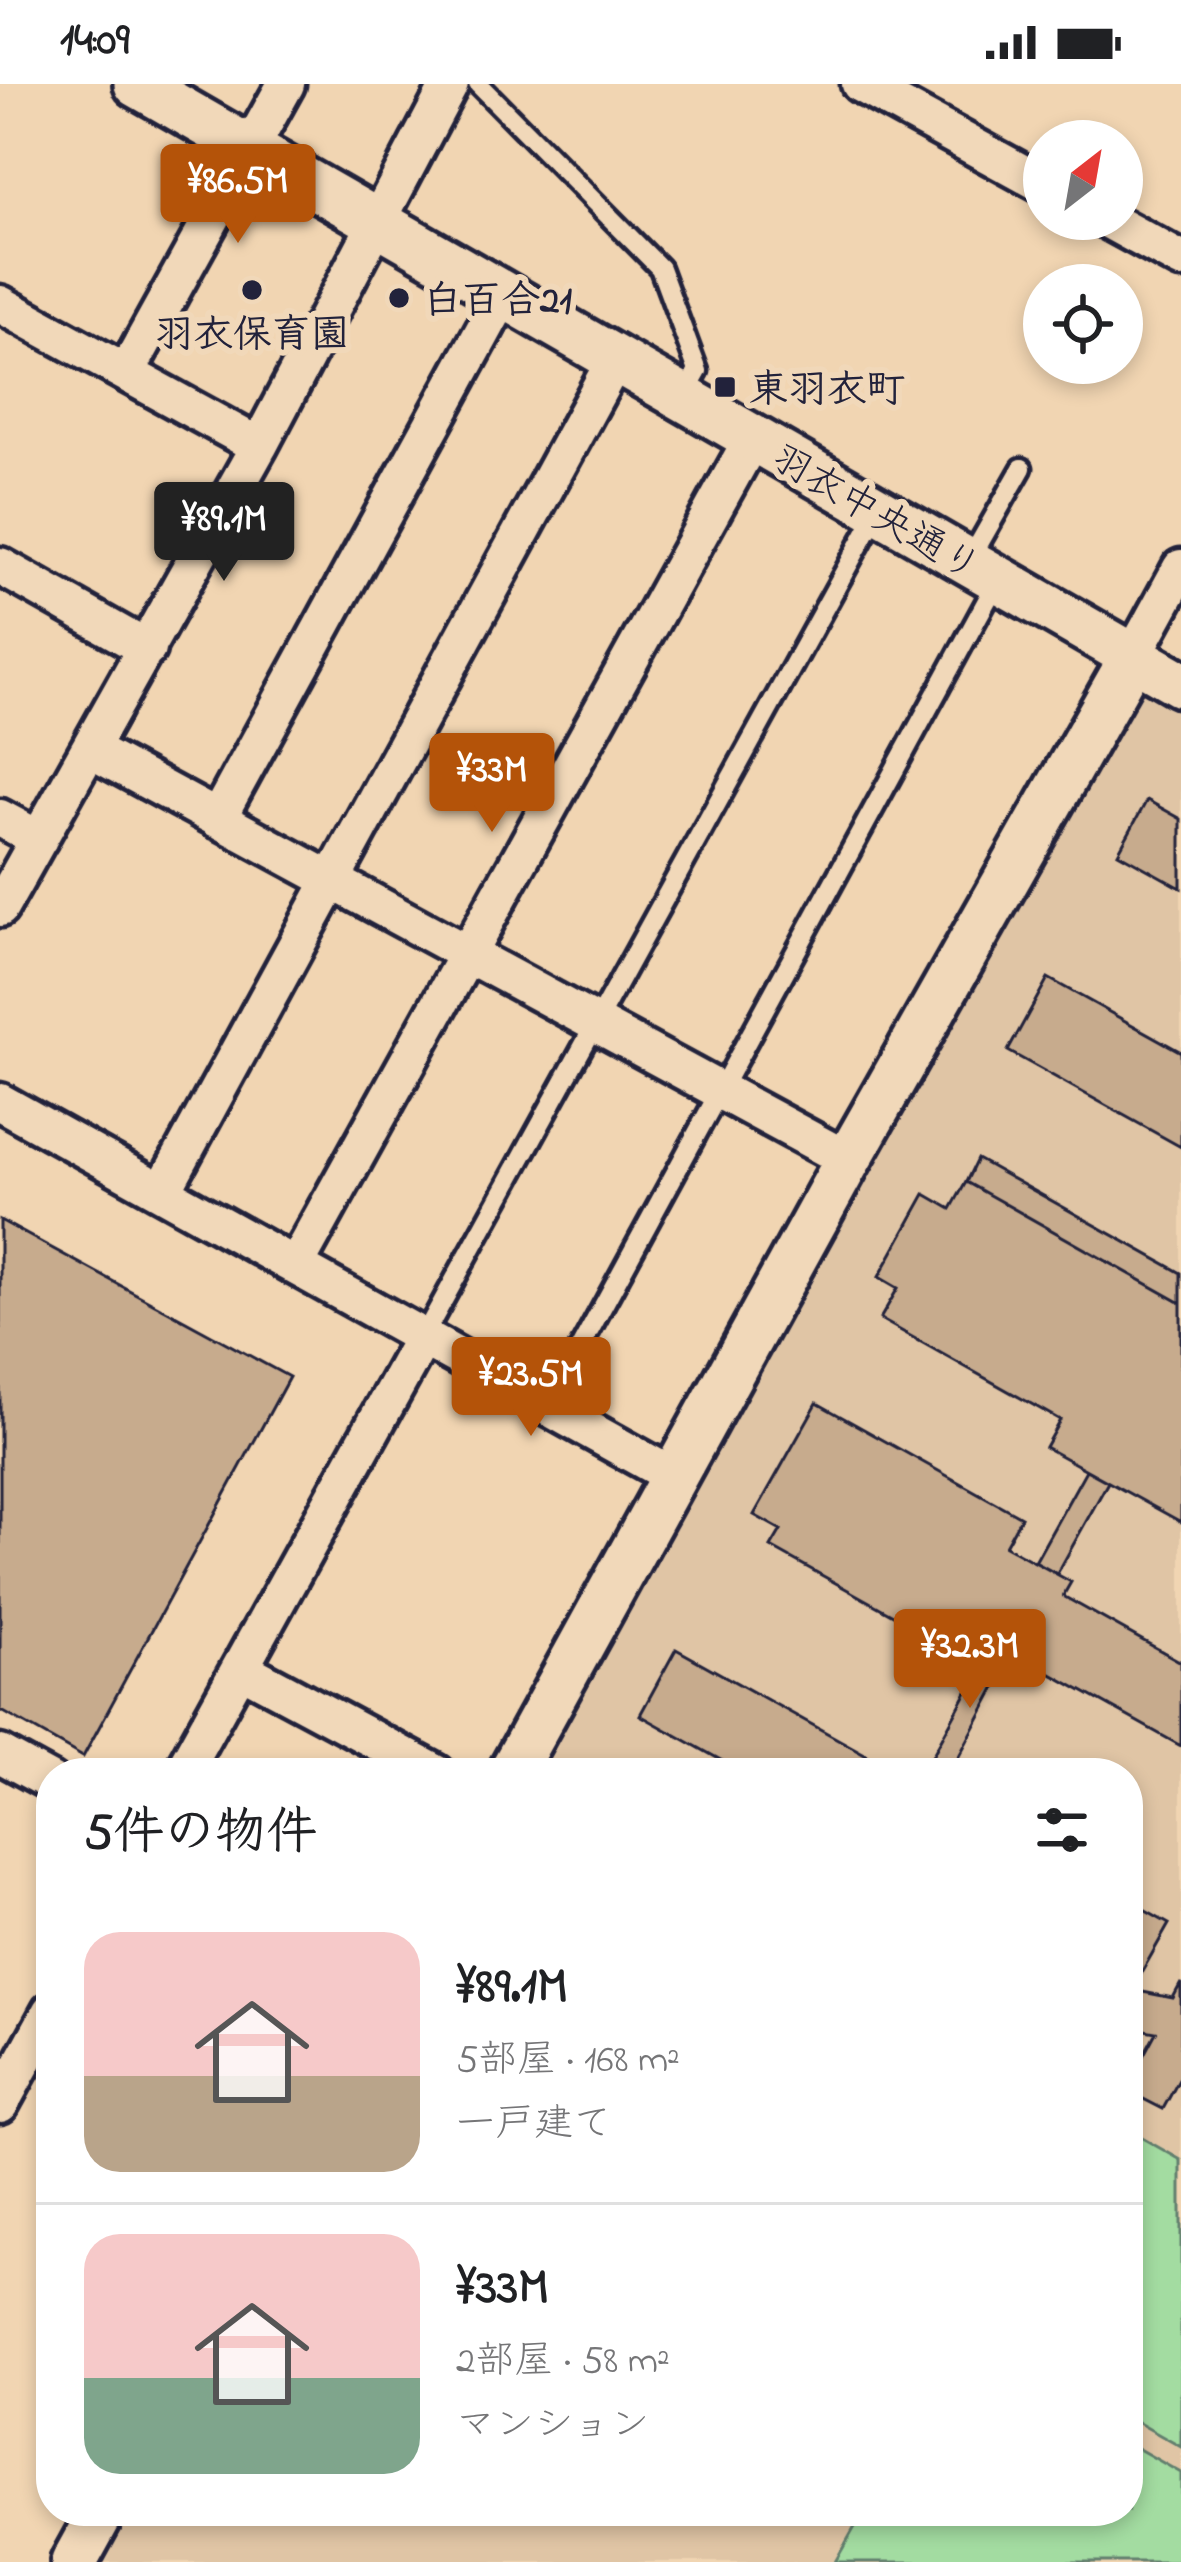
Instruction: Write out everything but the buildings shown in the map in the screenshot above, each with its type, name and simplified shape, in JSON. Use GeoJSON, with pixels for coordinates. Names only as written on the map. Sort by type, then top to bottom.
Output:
{"type":"FeatureCollection","features":[{"type":"Feature","properties":{"kind":"street","name":"羽衣中央通り"},"geometry":{"type":"LineString","coordinates":[[137,84],[1181,684]]}},
{"type":"Feature","properties":{"kind":"street"},"geometry":{"type":"LineString","coordinates":[[126,373],[286,84]]}},
{"type":"Feature","properties":{"kind":"street"},"geometry":{"type":"LineString","coordinates":[[0,908],[259,446],[450,84]]}},
{"type":"Feature","properties":{"kind":"street"},"geometry":{"type":"LineString","coordinates":[[860,84],[1023,173]]}},
{"type":"Feature","properties":{"kind":"street"},"geometry":{"type":"LineString","coordinates":[[1143,239],[1181,260]]}},
{"type":"Feature","properties":{"kind":"street"},"geometry":{"type":"LineString","coordinates":[[217,819],[503,296]]}},
{"type":"Feature","properties":{"kind":"street"},"geometry":{"type":"LineString","coordinates":[[0,304],[259,446]]}},
{"type":"Feature","properties":{"kind":"street"},"geometry":{"type":"LineString","coordinates":[[162,1192],[615,360]]}},
{"type":"Feature","properties":{"kind":"street"},"geometry":{"type":"LineString","coordinates":[[295,1266],[752,439]]}},
{"type":"Feature","properties":{"kind":"street"},"geometry":{"type":"LineString","coordinates":[[0,566],[147,649]]}},
{"type":"Feature","properties":{"kind":"street"},"geometry":{"type":"LineString","coordinates":[[519,1758],[1181,568]]}},
{"type":"Feature","properties":{"kind":"street"},"geometry":{"type":"LineString","coordinates":[[91,750],[848,1160]]}},
{"type":"Feature","properties":{"kind":"street"},"geometry":{"type":"LineString","coordinates":[[0,818],[39,839]]}},
{"type":"Feature","properties":{"kind":"street"},"geometry":{"type":"LineString","coordinates":[[0,1102],[674,1477]]}},
{"type":"Feature","properties":{"kind":"street"},"geometry":{"type":"LineString","coordinates":[[190,1758],[423,1337]]}},
{"type":"Feature","properties":{"kind":"street"},"geometry":{"type":"LineString","coordinates":[[240,1668],[408,1758]]}},
{"type":"Feature","properties":{"kind":"street"},"geometry":{"type":"LineString","coordinates":[[0,1754],[36,1774]]}},
{"type":"Feature","properties":{"kind":"street"},"geometry":{"type":"LineString","coordinates":[[0,2104],[36,2038]]}},
{"type":"Feature","properties":{"kind":"street"},"geometry":{"type":"LineString","coordinates":[[74,2562],[94,2526]]}},
{"type":"Feature","properties":{"kind":"lane"},"geometry":{"type":"LineString","coordinates":[[478,84],[660,268],[698,371],[682,399]]}},
{"type":"Feature","properties":{"kind":"lane"},"geometry":{"type":"LineString","coordinates":[[548,1407],[720,1091],[983,572],[1022,468]]}},
{"type":"Feature","properties":{"kind":"lane"},"geometry":{"type":"LineString","coordinates":[[423,1337],[878,511]]}},
{"type":"Feature","properties":{"kind":"shaded area"},"geometry":{"type":"Polygon","coordinates":[[[1139,679],[1181,702],[1181,2562],[92,2562],[112,2526],[1143,2526],[1143,1758],[539,1758],[1139,679]]]}},
{"type":"Feature","properties":{"kind":"green space"},"geometry":{"type":"Polygon","coordinates":[[[1143,2138],[1181,2160],[1181,2447],[1143,2425],[1143,2138]]]}},
{"type":"Feature","properties":{"kind":"green space"},"geometry":{"type":"Polygon","coordinates":[[[1143,2451],[1181,2473],[1181,2562],[835,2562],[855,2526],[1143,2526],[1143,2451]]]}},
{"type":"Feature","properties":{"kind":"place","name":"羽衣保育園"},"geometry":{"type":"Point","coordinates":[252,290]}},
{"type":"Feature","properties":{"kind":"place","name":"白百合21"},"geometry":{"type":"Point","coordinates":[399,298]}},
{"type":"Feature","properties":{"kind":"place","name":"東羽衣町"},"geometry":{"type":"Point","coordinates":[725,387]}}]}
